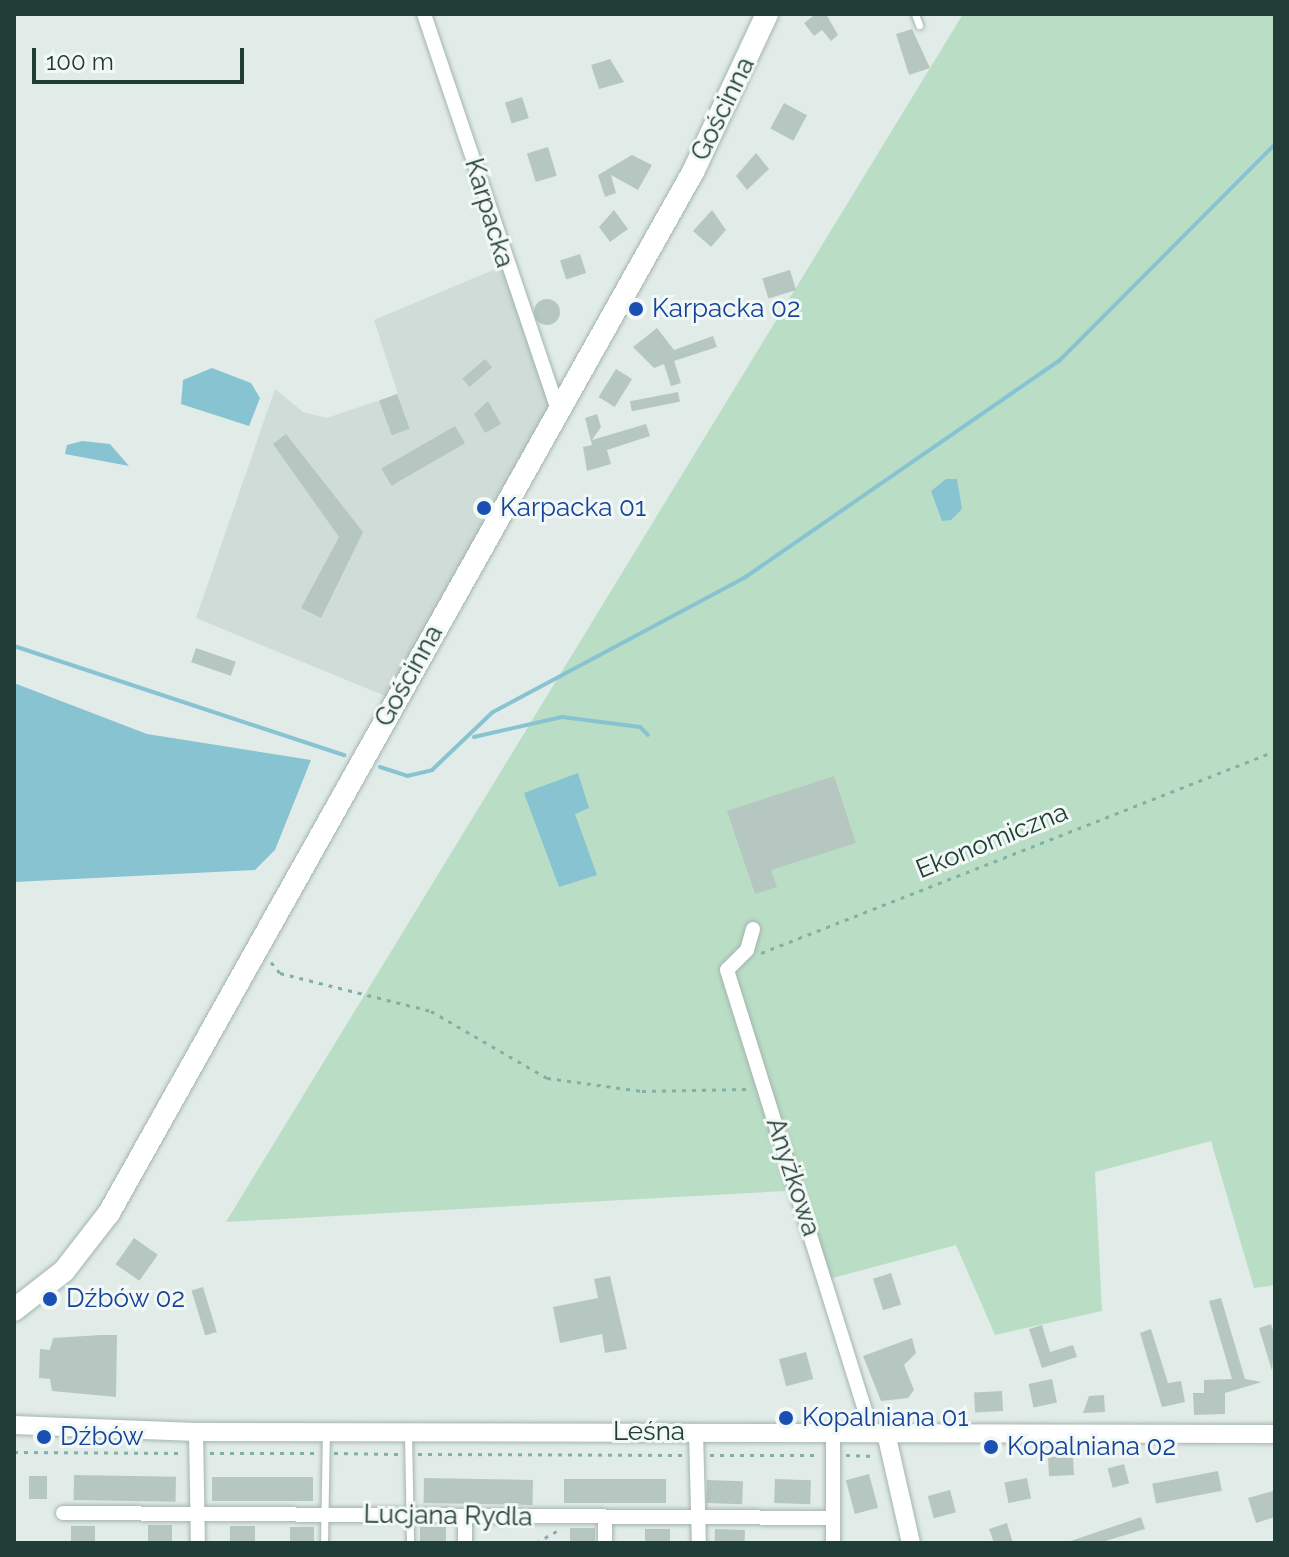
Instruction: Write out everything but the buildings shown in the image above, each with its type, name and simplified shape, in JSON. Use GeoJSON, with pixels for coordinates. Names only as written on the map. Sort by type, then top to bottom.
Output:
{"type":"FeatureCollection","features":[{"type":"Feature","properties":{"kind":"main road","name":"Gościnna"},"geometry":{"type":"LineString","coordinates":[[14,1310],[64,1271],[109,1213],[693,172],[767,14]]}},
{"type":"Feature","properties":{"kind":"street","name":"Karpacka"},"geometry":{"type":"LineString","coordinates":[[424,14],[558,411]]}},
{"type":"Feature","properties":{"kind":"street","name":"Anyżkowa"},"geometry":{"type":"LineString","coordinates":[[753,929],[747,950],[727,970],[879,1433]]}},
{"type":"Feature","properties":{"kind":"street","name":"Leśna"},"geometry":{"type":"LineString","coordinates":[[17,1427],[196,1432],[1275,1434]]}},
{"type":"Feature","properties":{"kind":"street"},"geometry":{"type":"LineString","coordinates":[[196,1432],[198,1543]]}},
{"type":"Feature","properties":{"kind":"street"},"geometry":{"type":"LineString","coordinates":[[696,1432],[699,1543]]}},
{"type":"Feature","properties":{"kind":"street"},"geometry":{"type":"LineString","coordinates":[[833,1433],[833,1543]]}},
{"type":"Feature","properties":{"kind":"street"},"geometry":{"type":"LineString","coordinates":[[879,1433],[911,1543]]}},
{"type":"Feature","properties":{"kind":"street","name":"Lucjana Rydla"},"geometry":{"type":"LineString","coordinates":[[63,1513],[833,1518]]}},
{"type":"Feature","properties":{"kind":"street"},"geometry":{"type":"LineString","coordinates":[[465,1517],[465,1543]]}},
{"type":"Feature","properties":{"kind":"street"},"geometry":{"type":"LineString","coordinates":[[605,1518],[605,1543]]}},
{"type":"Feature","properties":{"kind":"lane"},"geometry":{"type":"LineString","coordinates":[[915,14],[919,25]]}},
{"type":"Feature","properties":{"kind":"lane"},"geometry":{"type":"LineString","coordinates":[[324,1543],[326,1432]]}},
{"type":"Feature","properties":{"kind":"lane"},"geometry":{"type":"LineString","coordinates":[[408,1433],[410,1543]]}},
{"type":"Feature","properties":{"kind":"path","name":"Ekonomiczna"},"geometry":{"type":"LineString","coordinates":[[752,958],[1275,751]]}},
{"type":"Feature","properties":{"kind":"path"},"geometry":{"type":"LineString","coordinates":[[257,947],[280,973],[431,1011],[547,1078],[642,1091],[747,1089]]}},
{"type":"Feature","properties":{"kind":"path"},"geometry":{"type":"LineString","coordinates":[[14,1452],[874,1456]]}},
{"type":"Feature","properties":{"kind":"path"},"geometry":{"type":"LineString","coordinates":[[536,1543],[568,1525],[568,1518]]}},
{"type":"Feature","properties":{"kind":"shaded area"},"geometry":{"type":"Polygon","coordinates":[[[505,265],[558,411],[395,700],[196,618],[275,389],[303,412],[327,418],[398,394],[374,320],[505,265]]]}},
{"type":"Feature","properties":{"kind":"green space"},"geometry":{"type":"Polygon","coordinates":[[[963,14],[1275,14],[1275,1285],[1254,1288],[1211,1141],[1095,1172],[1102,1311],[995,1335],[956,1245],[829,1279],[803,1190],[226,1222],[963,14]]]}},
{"type":"Feature","properties":{"kind":"water"},"geometry":{"type":"Polygon","coordinates":[[[212,368],[251,383],[260,398],[249,426],[181,404],[183,380],[212,368]]]}},
{"type":"Feature","properties":{"kind":"water"},"geometry":{"type":"Polygon","coordinates":[[[82,441],[110,444],[129,466],[65,454],[67,445],[82,441]]]}},
{"type":"Feature","properties":{"kind":"water"},"geometry":{"type":"Polygon","coordinates":[[[946,479],[957,479],[962,509],[951,520],[942,521],[931,491],[946,479]]]}},
{"type":"Feature","properties":{"kind":"water"},"geometry":{"type":"Polygon","coordinates":[[[14,683],[147,734],[311,760],[275,850],[255,870],[14,882],[14,683]]]}},
{"type":"Feature","properties":{"kind":"water"},"geometry":{"type":"Polygon","coordinates":[[[578,773],[589,808],[575,814],[597,875],[559,887],[524,793],[578,773]]]}},
{"type":"Feature","properties":{"kind":"waterway"},"geometry":{"type":"LineString","coordinates":[[380,767],[407,776],[432,770],[493,712],[744,578],[1059,361],[1275,144]]}},
{"type":"Feature","properties":{"kind":"waterway"},"geometry":{"type":"LineString","coordinates":[[14,646],[344,755]]}},
{"type":"Feature","properties":{"kind":"waterway"},"geometry":{"type":"LineString","coordinates":[[474,737],[562,717],[640,727],[648,735]]}},
{"type":"Feature","properties":{"kind":"place","name":"Karpacka 02"},"geometry":{"type":"Point","coordinates":[636,309]}},
{"type":"Feature","properties":{"kind":"place","name":"Karpacka 01"},"geometry":{"type":"Point","coordinates":[484,508]}},
{"type":"Feature","properties":{"kind":"place","name":"Dźbów 02"},"geometry":{"type":"Point","coordinates":[50,1299]}},
{"type":"Feature","properties":{"kind":"place","name":"Kopalniana 01"},"geometry":{"type":"Point","coordinates":[786,1418]}},
{"type":"Feature","properties":{"kind":"place","name":"Dźbów"},"geometry":{"type":"Point","coordinates":[44,1437]}},
{"type":"Feature","properties":{"kind":"place","name":"Kopalniana 02"},"geometry":{"type":"Point","coordinates":[991,1447]}}]}
